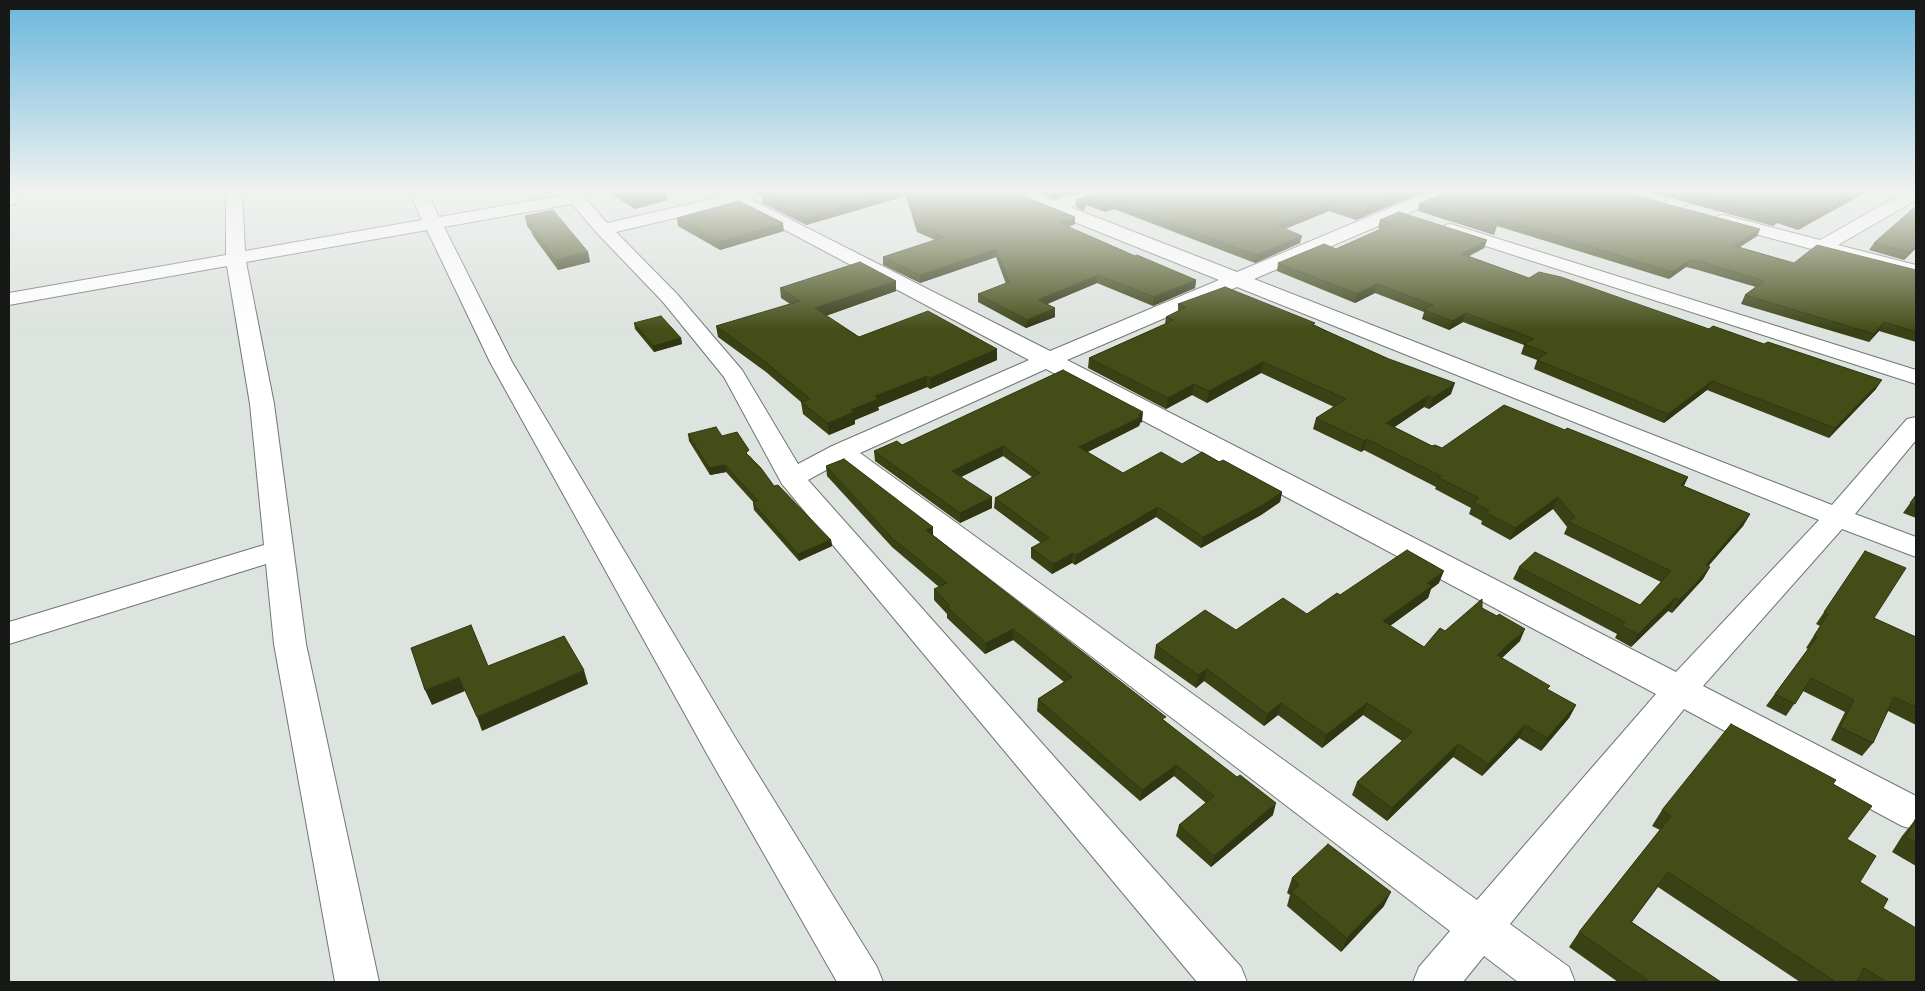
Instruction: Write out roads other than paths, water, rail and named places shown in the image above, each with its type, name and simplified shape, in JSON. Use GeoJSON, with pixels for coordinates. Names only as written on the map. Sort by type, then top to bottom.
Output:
{"type":"FeatureCollection","features":[{"type":"Feature","properties":{"kind":"street"},"geometry":{"type":"LineString","coordinates":[[235,237],[236,259],[262,404],[290,644],[357,982]]}},
{"type":"Feature","properties":{"kind":"street"},"geometry":{"type":"LineString","coordinates":[[9,299],[236,259],[315,237]]}},
{"type":"Feature","properties":{"kind":"street"},"geometry":{"type":"LineString","coordinates":[[440,237],[501,362],[720,744],[861,982]]}},
{"type":"Feature","properties":{"kind":"street"},"geometry":{"type":"LineString","coordinates":[[611,237],[670,298],[734,375],[792,478],[1225,982]]}},
{"type":"Feature","properties":{"kind":"street"},"geometry":{"type":"LineString","coordinates":[[813,237],[1916,814]]}},
{"type":"Feature","properties":{"kind":"street"},"geometry":{"type":"LineString","coordinates":[[1129,237],[1916,548]]}},
{"type":"Feature","properties":{"kind":"street"},"geometry":{"type":"LineString","coordinates":[[792,478],[841,452],[1048,360],[1337,237]]}},
{"type":"Feature","properties":{"kind":"street"},"geometry":{"type":"LineString","coordinates":[[1478,237],[1916,377]]}},
{"type":"Feature","properties":{"kind":"street"},"geometry":{"type":"LineString","coordinates":[[1789,237],[1916,271]]}},
{"type":"Feature","properties":{"kind":"street"},"geometry":{"type":"LineString","coordinates":[[1822,246],[1838,237]]}},
{"type":"Feature","properties":{"kind":"street"},"geometry":{"type":"LineString","coordinates":[[1435,982],[1680,690],[1837,517],[1916,424]]}},
{"type":"Feature","properties":{"kind":"street"},"geometry":{"type":"LineString","coordinates":[[841,452],[1553,982]]}},
{"type":"Feature","properties":{"kind":"street"},"geometry":{"type":"LineString","coordinates":[[9,633],[279,550]]}}]}
